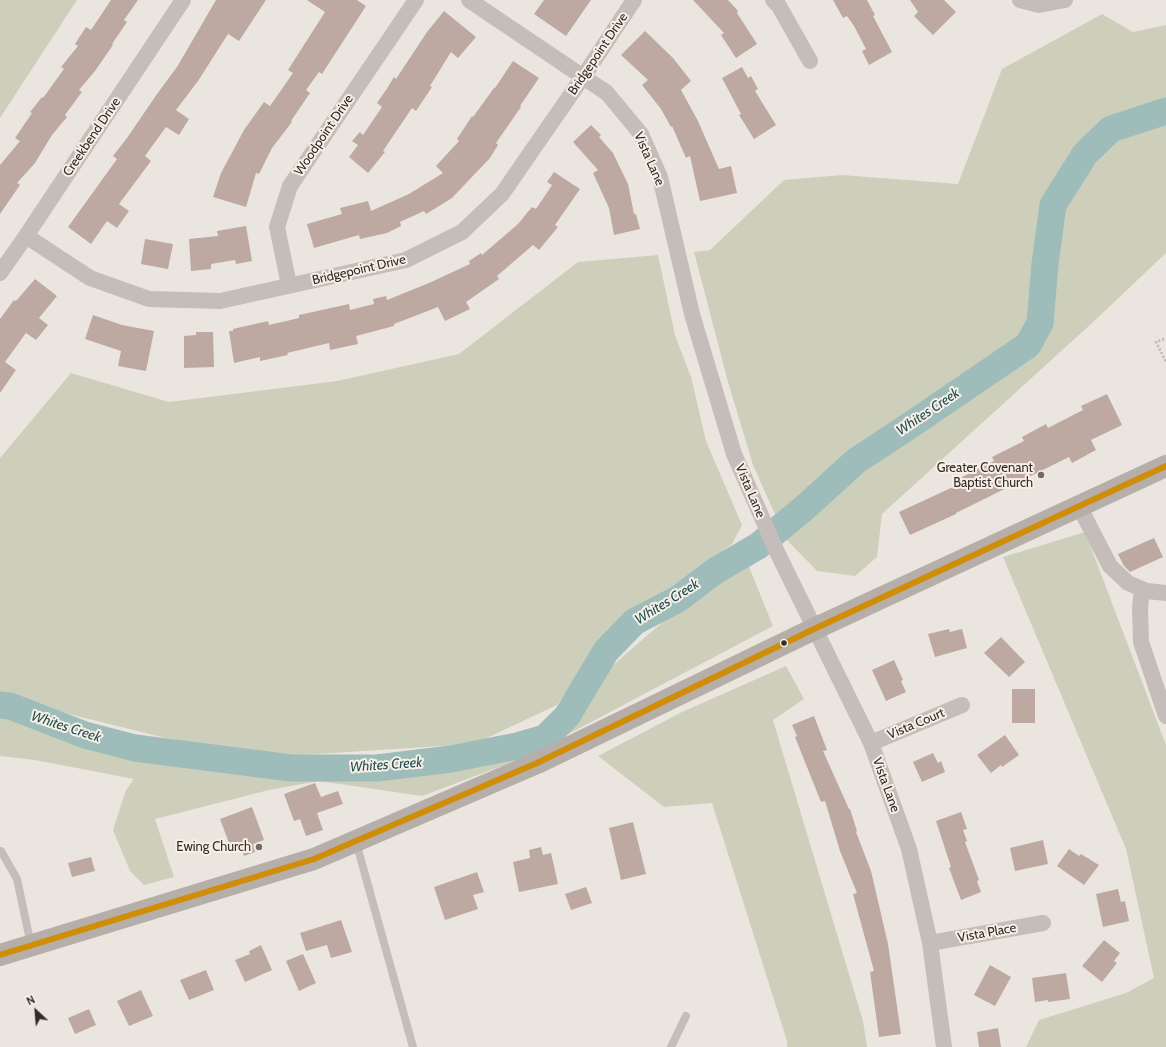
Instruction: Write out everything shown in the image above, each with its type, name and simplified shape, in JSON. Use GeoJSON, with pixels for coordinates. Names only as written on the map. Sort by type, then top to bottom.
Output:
{"type":"FeatureCollection","features":[{"type":"Feature","properties":{"kind":"street","name":"Creekbend Drive"},"geometry":{"type":"LineString","coordinates":[[0,273],[183,0]]}},
{"type":"Feature","properties":{"kind":"street","name":"Woodpoint Drive"},"geometry":{"type":"LineString","coordinates":[[289,286],[277,227],[290,186],[416,0]]}},
{"type":"Feature","properties":{"kind":"street","name":"Vista Lane"},"geometry":{"type":"LineString","coordinates":[[469,0],[607,93],[641,134],[660,177],[692,314],[734,454],[777,552],[870,744],[909,849],[930,943],[944,1047]]}},
{"type":"Feature","properties":{"kind":"street","name":"Bridgepoint Drive"},"geometry":{"type":"LineString","coordinates":[[26,236],[90,278],[149,299],[220,301],[406,260],[462,232],[502,194],[634,0]]}},
{"type":"Feature","properties":{"kind":"street"},"geometry":{"type":"LineString","coordinates":[[773,0],[779,6],[810,61]]}},
{"type":"Feature","properties":{"kind":"street"},"geometry":{"type":"LineString","coordinates":[[1020,0],[1039,5],[1066,0]]}},
{"type":"Feature","properties":{"kind":"street"},"geometry":{"type":"LineString","coordinates":[[0,955],[314,859],[537,764],[814,629],[1166,466]]}},
{"type":"Feature","properties":{"kind":"street"},"geometry":{"type":"LineString","coordinates":[[1079,506],[1110,566],[1128,583],[1148,591],[1166,593]]}},
{"type":"Feature","properties":{"kind":"street"},"geometry":{"type":"LineString","coordinates":[[1142,589],[1140,608],[1141,642],[1166,716]]}},
{"type":"Feature","properties":{"kind":"street","name":"Vista Court"},"geometry":{"type":"LineString","coordinates":[[870,744],[962,705]]}},
{"type":"Feature","properties":{"kind":"street","name":"Vista Place"},"geometry":{"type":"LineString","coordinates":[[930,943],[1043,923]]}},
{"type":"Feature","properties":{"kind":"lane"},"geometry":{"type":"LineString","coordinates":[[356,841],[413,1047]]}},
{"type":"Feature","properties":{"kind":"lane"},"geometry":{"type":"LineString","coordinates":[[0,851],[17,879],[31,946]]}},
{"type":"Feature","properties":{"kind":"lane"},"geometry":{"type":"LineString","coordinates":[[671,1047],[686,1016]]}},
{"type":"Feature","properties":{"kind":"path"},"geometry":{"type":"LineString","coordinates":[[1164,339],[1156,342],[1166,362]]}},
{"type":"Feature","properties":{"kind":"green space"},"geometry":{"type":"Polygon","coordinates":[[[0,0],[77,0],[0,118],[0,0]]]}},
{"type":"Feature","properties":{"kind":"green space"},"geometry":{"type":"Polygon","coordinates":[[[1102,14],[1133,32],[1166,25],[1166,253],[1091,324],[882,514],[877,557],[855,576],[817,571],[786,539],[753,465],[728,382],[694,252],[710,250],[784,180],[842,175],[958,184],[1002,69],[1102,14]]]}},
{"type":"Feature","properties":{"kind":"green space"},"geometry":{"type":"Polygon","coordinates":[[[658,255],[675,335],[691,377],[706,441],[742,525],[732,544],[682,580],[608,629],[557,705],[474,744],[285,756],[166,738],[0,697],[0,458],[71,373],[169,402],[337,381],[459,354],[578,262],[658,255]]]}},
{"type":"Feature","properties":{"kind":"green space"},"geometry":{"type":"Polygon","coordinates":[[[1085,532],[1166,745],[1166,1047],[1026,1047],[1039,1020],[1126,993],[1154,978],[1126,849],[1003,557],[1085,532]]]}},
{"type":"Feature","properties":{"kind":"green space"},"geometry":{"type":"Polygon","coordinates":[[[747,562],[773,626],[523,758],[422,796],[319,781],[269,790],[155,819],[174,877],[144,885],[130,871],[113,830],[126,790],[134,779],[35,760],[0,756],[0,716],[153,760],[298,775],[420,774],[518,754],[560,733],[605,672],[685,603],[747,562]]]}},
{"type":"Feature","properties":{"kind":"green space"},"geometry":{"type":"Polygon","coordinates":[[[786,666],[804,699],[773,720],[863,1021],[867,1047],[787,1047],[787,1041],[712,803],[664,807],[598,756],[682,712],[786,666]]]}},
{"type":"Feature","properties":{"kind":"building"},"geometry":{"type":"Polygon","coordinates":[[[111,0],[138,0],[124,20],[127,22],[112,44],[113,45],[95,71],[79,90],[82,92],[65,115],[67,117],[52,135],[35,163],[17,183],[20,185],[0,214],[0,165],[20,141],[15,138],[32,113],[30,112],[42,97],[43,98],[64,69],[61,67],[78,46],[75,44],[86,27],[91,30],[111,0]]]}},
{"type":"Feature","properties":{"kind":"building"},"geometry":{"type":"Polygon","coordinates":[[[216,0],[266,0],[239,41],[228,34],[198,81],[176,110],[189,119],[179,135],[166,127],[145,156],[151,161],[119,204],[129,211],[117,228],[107,221],[91,244],[68,227],[117,159],[113,156],[177,67],[216,0]]]}},
{"type":"Feature","properties":{"kind":"building"},"geometry":{"type":"Polygon","coordinates":[[[307,0],[357,0],[366,6],[322,74],[319,72],[306,90],[310,93],[291,121],[292,122],[272,148],[259,174],[256,173],[246,207],[213,197],[221,173],[244,130],[264,102],[270,106],[293,73],[288,70],[325,12],[307,0]]]}},
{"type":"Feature","properties":{"kind":"building"},"geometry":{"type":"Polygon","coordinates":[[[544,0],[591,0],[566,36],[534,14],[544,0]]]}},
{"type":"Feature","properties":{"kind":"building"},"geometry":{"type":"Polygon","coordinates":[[[693,0],[728,0],[738,11],[737,13],[757,44],[736,58],[721,35],[724,33],[693,0]]]}},
{"type":"Feature","properties":{"kind":"building"},"geometry":{"type":"Polygon","coordinates":[[[833,0],[867,0],[875,15],[873,16],[892,52],[869,65],[862,51],[866,49],[854,26],[847,16],[843,18],[833,0]]]}},
{"type":"Feature","properties":{"kind":"building"},"geometry":{"type":"Polygon","coordinates":[[[910,0],[944,0],[956,12],[933,35],[914,16],[918,12],[910,0]]]}},
{"type":"Feature","properties":{"kind":"building"},"geometry":{"type":"Polygon","coordinates":[[[444,11],[476,37],[458,58],[451,52],[430,86],[432,87],[416,111],[412,108],[383,151],[385,152],[368,173],[349,157],[358,145],[352,141],[360,132],[363,135],[382,107],[377,103],[394,77],[396,79],[427,32],[444,11]]]}},
{"type":"Feature","properties":{"kind":"building"},"geometry":{"type":"Polygon","coordinates":[[[645,31],[673,58],[691,81],[681,90],[698,121],[719,169],[731,166],[737,193],[700,201],[690,156],[686,158],[672,126],[671,127],[661,109],[642,85],[648,80],[621,55],[645,31]]]}},
{"type":"Feature","properties":{"kind":"building"},"geometry":{"type":"Polygon","coordinates":[[[513,61],[539,78],[496,143],[498,145],[490,158],[452,198],[426,214],[424,211],[400,222],[401,226],[387,233],[360,239],[359,235],[314,248],[307,224],[342,214],[340,208],[368,201],[371,211],[409,194],[443,173],[436,166],[459,141],[457,139],[472,116],[473,117],[495,88],[513,61]]]}},
{"type":"Feature","properties":{"kind":"building"},"geometry":{"type":"Polygon","coordinates":[[[742,67],[748,78],[751,76],[758,89],[755,91],[776,125],[754,139],[739,115],[741,114],[722,78],[742,67]]]}},
{"type":"Feature","properties":{"kind":"building"},"geometry":{"type":"Polygon","coordinates":[[[591,125],[601,135],[599,137],[613,153],[628,184],[634,214],[636,214],[640,229],[614,235],[609,208],[593,173],[598,170],[573,142],[591,125]]]}},
{"type":"Feature","properties":{"kind":"building"},"geometry":{"type":"Polygon","coordinates":[[[554,172],[580,189],[555,225],[558,227],[539,250],[533,245],[497,276],[499,279],[466,302],[470,309],[445,321],[438,307],[394,324],[394,326],[356,336],[358,344],[330,350],[329,343],[287,353],[288,355],[260,361],[260,357],[234,363],[229,331],[233,331],[233,329],[268,321],[269,325],[299,318],[299,315],[349,304],[350,310],[374,304],[373,299],[386,296],[387,300],[470,264],[469,261],[481,253],[482,255],[518,224],[532,207],[536,209],[552,185],[547,182],[554,172]]]}},
{"type":"Feature","properties":{"kind":"building"},"geometry":{"type":"Polygon","coordinates":[[[246,226],[252,261],[236,264],[235,260],[211,264],[211,269],[191,271],[189,239],[218,236],[217,231],[246,226]]]}},
{"type":"Feature","properties":{"kind":"building"},"geometry":{"type":"Polygon","coordinates":[[[145,239],[173,244],[168,269],[141,264],[145,239]]]}},
{"type":"Feature","properties":{"kind":"building"},"geometry":{"type":"Polygon","coordinates":[[[35,279],[57,296],[39,318],[48,325],[36,340],[26,333],[5,362],[16,370],[0,393],[0,319],[14,300],[16,301],[35,279]]]}},
{"type":"Feature","properties":{"kind":"building"},"geometry":{"type":"Polygon","coordinates":[[[93,315],[122,325],[154,331],[146,371],[118,366],[121,351],[85,339],[93,315]]]}},
{"type":"Feature","properties":{"kind":"building"},"geometry":{"type":"Polygon","coordinates":[[[196,332],[213,332],[214,367],[184,368],[184,336],[196,335],[196,332]]]}},
{"type":"Feature","properties":{"kind":"building"},"geometry":{"type":"Polygon","coordinates":[[[1107,394],[1122,425],[1091,440],[1096,450],[1072,463],[1069,457],[956,514],[910,535],[899,512],[964,482],[962,477],[994,461],[992,457],[1024,441],[1022,437],[1046,424],[1048,428],[1083,410],[1081,406],[1107,394]]]}},
{"type":"Feature","properties":{"kind":"building"},"geometry":{"type":"Polygon","coordinates":[[[1154,538],[1163,557],[1130,572],[1124,566],[1118,554],[1154,538]]]}},
{"type":"Feature","properties":{"kind":"building"},"geometry":{"type":"Polygon","coordinates":[[[949,629],[950,632],[962,629],[967,648],[935,657],[928,634],[949,629]]]}},
{"type":"Feature","properties":{"kind":"building"},"geometry":{"type":"Polygon","coordinates":[[[1001,637],[1025,662],[1009,677],[984,653],[1001,637]]]}},
{"type":"Feature","properties":{"kind":"building"},"geometry":{"type":"Polygon","coordinates":[[[894,660],[903,680],[901,681],[906,692],[886,701],[872,670],[894,660]]]}},
{"type":"Feature","properties":{"kind":"building"},"geometry":{"type":"Polygon","coordinates":[[[1012,689],[1035,689],[1035,723],[1012,723],[1012,689]]]}},
{"type":"Feature","properties":{"kind":"building"},"geometry":{"type":"Polygon","coordinates":[[[814,716],[827,750],[823,751],[850,809],[857,831],[856,832],[871,871],[888,944],[901,1034],[879,1037],[870,972],[874,971],[853,894],[857,893],[840,851],[825,801],[821,802],[795,737],[797,736],[792,725],[814,716]]]}},
{"type":"Feature","properties":{"kind":"building"},"geometry":{"type":"Polygon","coordinates":[[[1005,735],[1019,755],[1002,767],[1001,765],[991,773],[977,755],[1005,735]]]}},
{"type":"Feature","properties":{"kind":"building"},"geometry":{"type":"Polygon","coordinates":[[[933,753],[938,763],[941,761],[945,772],[922,782],[913,762],[933,753]]]}},
{"type":"Feature","properties":{"kind":"building"},"geometry":{"type":"Polygon","coordinates":[[[315,783],[321,797],[338,791],[343,804],[317,813],[323,830],[306,836],[300,819],[294,821],[284,794],[315,783]]]}},
{"type":"Feature","properties":{"kind":"building"},"geometry":{"type":"Polygon","coordinates":[[[252,807],[264,840],[253,844],[255,852],[244,856],[241,847],[232,851],[220,819],[252,807]]]}},
{"type":"Feature","properties":{"kind":"building"},"geometry":{"type":"Polygon","coordinates":[[[961,812],[967,829],[963,830],[967,841],[965,842],[979,880],[977,881],[981,892],[961,900],[949,868],[951,867],[936,821],[961,812]]]}},
{"type":"Feature","properties":{"kind":"building"},"geometry":{"type":"Polygon","coordinates":[[[633,822],[646,874],[621,880],[609,828],[633,822]]]}},
{"type":"Feature","properties":{"kind":"building"},"geometry":{"type":"Polygon","coordinates":[[[1043,840],[1048,864],[1015,871],[1010,848],[1043,840]]]}},
{"type":"Feature","properties":{"kind":"building"},"geometry":{"type":"Polygon","coordinates":[[[541,847],[543,855],[551,853],[558,884],[519,892],[513,862],[530,858],[529,850],[541,847]]]}},
{"type":"Feature","properties":{"kind":"building"},"geometry":{"type":"Polygon","coordinates":[[[1069,849],[1079,856],[1081,854],[1099,865],[1084,885],[1057,866],[1069,849]]]}},
{"type":"Feature","properties":{"kind":"building"},"geometry":{"type":"Polygon","coordinates":[[[91,857],[95,871],[72,877],[68,863],[91,857]]]}},
{"type":"Feature","properties":{"kind":"building"},"geometry":{"type":"Polygon","coordinates":[[[477,872],[484,892],[473,895],[478,909],[445,920],[434,887],[477,872]]]}},
{"type":"Feature","properties":{"kind":"building"},"geometry":{"type":"Polygon","coordinates":[[[586,887],[592,903],[571,910],[565,894],[586,887]]]}},
{"type":"Feature","properties":{"kind":"building"},"geometry":{"type":"Polygon","coordinates":[[[1118,889],[1121,902],[1125,901],[1129,921],[1103,927],[1096,894],[1118,889]]]}},
{"type":"Feature","properties":{"kind":"building"},"geometry":{"type":"Polygon","coordinates":[[[341,920],[352,952],[331,958],[327,945],[306,951],[300,933],[341,920]]]}},
{"type":"Feature","properties":{"kind":"building"},"geometry":{"type":"Polygon","coordinates":[[[1104,940],[1120,953],[1114,961],[1117,963],[1102,982],[1082,966],[1104,940]]]}},
{"type":"Feature","properties":{"kind":"building"},"geometry":{"type":"Polygon","coordinates":[[[261,945],[272,970],[245,982],[235,960],[250,954],[249,951],[261,945]]]}},
{"type":"Feature","properties":{"kind":"building"},"geometry":{"type":"Polygon","coordinates":[[[303,954],[316,983],[299,991],[286,961],[303,954]]]}},
{"type":"Feature","properties":{"kind":"building"},"geometry":{"type":"Polygon","coordinates":[[[990,965],[1011,977],[995,1006],[974,995],[990,965]]]}},
{"type":"Feature","properties":{"kind":"building"},"geometry":{"type":"Polygon","coordinates":[[[206,970],[214,990],[189,1000],[180,980],[206,970]]]}},
{"type":"Feature","properties":{"kind":"building"},"geometry":{"type":"Polygon","coordinates":[[[1066,973],[1070,999],[1035,1002],[1032,978],[1066,973]]]}},
{"type":"Feature","properties":{"kind":"building"},"geometry":{"type":"Polygon","coordinates":[[[141,990],[153,1016],[129,1026],[117,1001],[141,990]]]}},
{"type":"Feature","properties":{"kind":"building"},"geometry":{"type":"Polygon","coordinates":[[[89,1009],[96,1025],[75,1034],[68,1018],[89,1009]]]}},
{"type":"Feature","properties":{"kind":"building"},"geometry":{"type":"Polygon","coordinates":[[[998,1028],[1001,1047],[979,1047],[977,1032],[998,1028]]]}},
{"type":"Feature","properties":{"kind":"waterway","name":"Whites Creek"},"geometry":{"type":"LineString","coordinates":[[0,705],[10,706],[85,735],[135,748],[291,768],[377,768],[451,759],[517,746],[545,738],[567,716],[606,651],[634,622],[678,599],[715,571],[758,546],[802,510],[856,461],[1028,345],[1040,323],[1045,264],[1053,205],[1085,154],[1111,129],[1166,111]]}},
{"type":"Feature","properties":{"kind":"transit line"},"geometry":{"type":"LineString","coordinates":[[0,955],[314,859],[537,763],[814,629],[1166,466]]}},
{"type":"Feature","properties":{"kind":"place","name":"Greater Covenant Baptist Church"},"geometry":{"type":"Point","coordinates":[1041,475]}},
{"type":"Feature","properties":{"kind":"place","name":"Ewing Church"},"geometry":{"type":"Point","coordinates":[259,847]}}]}
